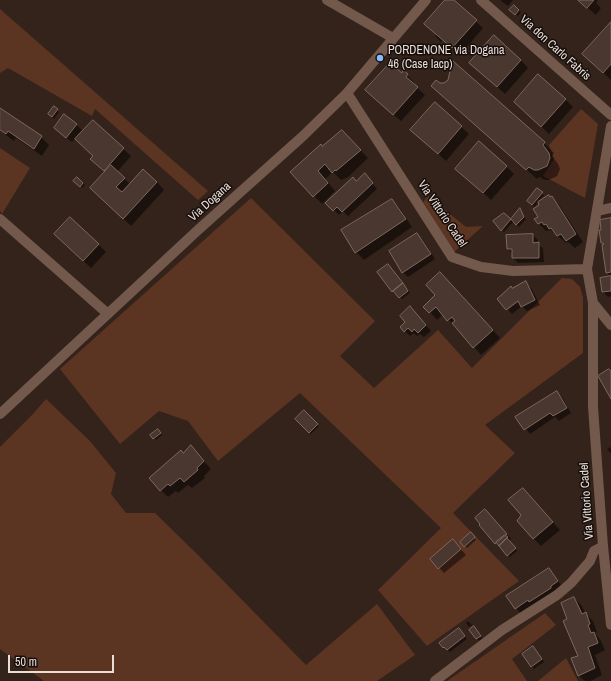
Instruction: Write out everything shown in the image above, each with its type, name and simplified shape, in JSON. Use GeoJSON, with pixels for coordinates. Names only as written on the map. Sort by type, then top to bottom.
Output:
{"type":"FeatureCollection","features":[{"type":"Feature","properties":{"kind":"street"},"geometry":{"type":"LineString","coordinates":[[327,0],[393,38]]}},
{"type":"Feature","properties":{"kind":"street","name":"Via Dogana"},"geometry":{"type":"LineString","coordinates":[[0,414],[204,225],[303,136],[347,93],[426,0]]}},
{"type":"Feature","properties":{"kind":"street","name":"Via don Carlo Fabris"},"geometry":{"type":"LineString","coordinates":[[481,0],[611,115]]}},
{"type":"Feature","properties":{"kind":"street","name":"Via Vittorio Cadel"},"geometry":{"type":"LineString","coordinates":[[347,93],[452,257],[481,267],[513,271],[587,269]]}},
{"type":"Feature","properties":{"kind":"street","name":"Via Vittorio Cadel"},"geometry":{"type":"LineString","coordinates":[[611,126],[587,269],[593,303],[593,407],[603,546],[611,625]]}},
{"type":"Feature","properties":{"kind":"street"},"geometry":{"type":"LineString","coordinates":[[597,211],[611,208]]}},
{"type":"Feature","properties":{"kind":"street"},"geometry":{"type":"LineString","coordinates":[[0,219],[108,314]]}},
{"type":"Feature","properties":{"kind":"street","name":"Via Vittorio Cadel"},"geometry":{"type":"LineString","coordinates":[[593,303],[611,325]]}},
{"type":"Feature","properties":{"kind":"street"},"geometry":{"type":"LineString","coordinates":[[435,681],[502,630],[557,595],[571,583],[590,561],[594,551],[603,546]]}},
{"type":"Feature","properties":{"kind":"shaded area"},"geometry":{"type":"Polygon","coordinates":[[[0,9],[208,191],[198,200],[95,109],[92,116],[8,68],[0,73],[0,9]]]}},
{"type":"Feature","properties":{"kind":"shaded area"},"geometry":{"type":"Polygon","coordinates":[[[581,109],[598,124],[585,198],[543,176],[554,159],[549,145],[581,109]]]}},
{"type":"Feature","properties":{"kind":"shaded area"},"geometry":{"type":"Polygon","coordinates":[[[0,148],[30,168],[2,214],[0,211],[0,148]]]}},
{"type":"Feature","properties":{"kind":"shaded area"},"geometry":{"type":"Polygon","coordinates":[[[428,196],[466,227],[483,226],[454,252],[423,202],[428,196]]]}},
{"type":"Feature","properties":{"kind":"shaded area"},"geometry":{"type":"Polygon","coordinates":[[[251,198],[375,321],[340,356],[374,388],[438,330],[472,368],[562,278],[572,279],[580,287],[583,297],[583,353],[485,425],[515,453],[453,513],[519,581],[427,646],[378,590],[441,528],[300,393],[218,461],[188,421],[159,411],[120,444],[60,369],[251,198]]]}},
{"type":"Feature","properties":{"kind":"shaded area"},"geometry":{"type":"Polygon","coordinates":[[[46,399],[90,441],[116,473],[111,494],[126,513],[155,513],[306,665],[377,604],[415,655],[377,681],[44,681],[0,649],[0,447],[46,399]]]}},
{"type":"Feature","properties":{"kind":"shaded area"},"geometry":{"type":"Polygon","coordinates":[[[545,613],[556,625],[512,659],[527,681],[447,681],[545,613]]]}},
{"type":"Feature","properties":{"kind":"shaded area"},"geometry":{"type":"Polygon","coordinates":[[[566,658],[578,681],[538,681],[566,658]]]}},
{"type":"Feature","properties":{"kind":"building"},"geometry":{"type":"Polygon","coordinates":[[[445,0],[454,0],[477,20],[452,48],[424,24],[445,0]]]}},
{"type":"Feature","properties":{"kind":"building"},"geometry":{"type":"Polygon","coordinates":[[[578,0],[594,0],[587,8],[578,0]]]}},
{"type":"Feature","properties":{"kind":"building"},"geometry":{"type":"Polygon","coordinates":[[[514,5],[519,10],[515,15],[509,10],[514,5]]]}},
{"type":"Feature","properties":{"kind":"building"},"geometry":{"type":"Polygon","coordinates":[[[611,22],[611,64],[603,73],[582,54],[611,22]]]}},
{"type":"Feature","properties":{"kind":"building"},"geometry":{"type":"Polygon","coordinates":[[[494,35],[521,60],[497,87],[469,63],[494,35]]]}},
{"type":"Feature","properties":{"kind":"building"},"geometry":{"type":"Polygon","coordinates":[[[453,61],[545,142],[543,145],[549,153],[550,158],[547,166],[538,170],[534,170],[529,167],[526,170],[431,86],[436,80],[440,83],[444,83],[448,80],[450,71],[448,67],[453,61]]]}},
{"type":"Feature","properties":{"kind":"building"},"geometry":{"type":"Polygon","coordinates":[[[390,63],[402,73],[403,70],[408,74],[406,77],[418,87],[393,115],[365,90],[390,63]]]}},
{"type":"Feature","properties":{"kind":"building"},"geometry":{"type":"Polygon","coordinates":[[[538,74],[566,99],[541,127],[514,102],[538,74]]]}},
{"type":"Feature","properties":{"kind":"building"},"geometry":{"type":"Polygon","coordinates":[[[435,102],[462,126],[438,154],[410,130],[435,102]]]}},
{"type":"Feature","properties":{"kind":"building"},"geometry":{"type":"Polygon","coordinates":[[[54,106],[58,109],[52,117],[48,114],[54,106]]]}},
{"type":"Feature","properties":{"kind":"building"},"geometry":{"type":"Polygon","coordinates":[[[0,108],[42,136],[34,149],[8,131],[6,134],[0,130],[0,108]]]}},
{"type":"Feature","properties":{"kind":"building"},"geometry":{"type":"Polygon","coordinates":[[[64,114],[77,124],[66,138],[54,128],[64,114]]]}},
{"type":"Feature","properties":{"kind":"building"},"geometry":{"type":"Polygon","coordinates":[[[93,120],[124,148],[104,171],[90,159],[93,156],[75,139],[93,120]]]}},
{"type":"Feature","properties":{"kind":"building"},"geometry":{"type":"Polygon","coordinates":[[[342,130],[361,150],[332,173],[325,164],[318,171],[328,183],[313,197],[290,172],[321,144],[322,146],[342,130]]]}},
{"type":"Feature","properties":{"kind":"building"},"geometry":{"type":"Polygon","coordinates":[[[479,141],[507,166],[483,193],[455,169],[479,141]]]}},
{"type":"Feature","properties":{"kind":"building"},"geometry":{"type":"Polygon","coordinates":[[[111,165],[125,178],[116,187],[122,192],[143,169],[157,182],[123,219],[90,188],[111,165]]]}},
{"type":"Feature","properties":{"kind":"building"},"geometry":{"type":"Polygon","coordinates":[[[365,173],[373,183],[342,212],[337,207],[333,211],[325,203],[353,177],[356,181],[365,173]]]}},
{"type":"Feature","properties":{"kind":"building"},"geometry":{"type":"Polygon","coordinates":[[[77,177],[83,183],[80,187],[73,181],[77,177]]]}},
{"type":"Feature","properties":{"kind":"building"},"geometry":{"type":"Polygon","coordinates":[[[537,188],[543,192],[532,205],[527,201],[537,188]]]}},
{"type":"Feature","properties":{"kind":"building"},"geometry":{"type":"Polygon","coordinates":[[[549,195],[550,197],[552,196],[576,234],[566,241],[561,234],[557,236],[546,224],[544,225],[542,222],[538,224],[534,219],[538,217],[533,209],[539,205],[538,202],[549,195]]]}},
{"type":"Feature","properties":{"kind":"building"},"geometry":{"type":"Polygon","coordinates":[[[392,199],[406,219],[355,253],[341,230],[392,199]]]}},
{"type":"Feature","properties":{"kind":"building"},"geometry":{"type":"Polygon","coordinates":[[[520,208],[524,217],[516,225],[511,219],[520,208]]]}},
{"type":"Feature","properties":{"kind":"building"},"geometry":{"type":"Polygon","coordinates":[[[504,213],[511,219],[501,231],[493,221],[504,213]]]}},
{"type":"Feature","properties":{"kind":"building"},"geometry":{"type":"Polygon","coordinates":[[[70,217],[99,244],[83,261],[54,234],[70,217]]]}},
{"type":"Feature","properties":{"kind":"building"},"geometry":{"type":"Polygon","coordinates":[[[611,218],[611,272],[606,273],[602,245],[604,244],[601,243],[599,230],[601,230],[600,220],[611,218]]]}},
{"type":"Feature","properties":{"kind":"building"},"geometry":{"type":"Polygon","coordinates":[[[417,233],[431,254],[402,273],[389,251],[417,233]]]}},
{"type":"Feature","properties":{"kind":"building"},"geometry":{"type":"Polygon","coordinates":[[[533,234],[533,243],[539,242],[539,258],[512,258],[512,249],[507,249],[506,235],[533,234]]]}},
{"type":"Feature","properties":{"kind":"building"},"geometry":{"type":"Polygon","coordinates":[[[388,264],[403,283],[392,292],[377,272],[388,264]]]}},
{"type":"Feature","properties":{"kind":"building"},"geometry":{"type":"Polygon","coordinates":[[[440,272],[493,330],[473,348],[452,323],[455,321],[452,317],[447,321],[436,307],[429,313],[423,307],[435,295],[426,285],[440,272]]]}},
{"type":"Feature","properties":{"kind":"building"},"geometry":{"type":"Polygon","coordinates":[[[611,276],[611,291],[602,292],[600,278],[611,276]]]}},
{"type":"Feature","properties":{"kind":"building"},"geometry":{"type":"Polygon","coordinates":[[[526,281],[535,300],[521,307],[518,301],[506,310],[497,299],[511,286],[512,288],[526,281]]]}},
{"type":"Feature","properties":{"kind":"building"},"geometry":{"type":"Polygon","coordinates":[[[403,283],[408,291],[399,298],[393,291],[403,283]]]}},
{"type":"Feature","properties":{"kind":"building"},"geometry":{"type":"Polygon","coordinates":[[[410,306],[426,325],[418,333],[414,329],[412,332],[408,328],[404,332],[400,327],[405,322],[400,316],[410,306]]]}},
{"type":"Feature","properties":{"kind":"building"},"geometry":{"type":"Polygon","coordinates":[[[609,369],[611,371],[611,399],[598,376],[609,369]]]}},
{"type":"Feature","properties":{"kind":"building"},"geometry":{"type":"Polygon","coordinates":[[[557,391],[567,408],[553,416],[550,413],[524,430],[515,417],[557,391]]]}},
{"type":"Feature","properties":{"kind":"building"},"geometry":{"type":"Polygon","coordinates":[[[304,410],[318,424],[309,433],[295,419],[304,410]]]}},
{"type":"Feature","properties":{"kind":"building"},"geometry":{"type":"Polygon","coordinates":[[[158,429],[161,433],[153,439],[150,435],[158,429]]]}},
{"type":"Feature","properties":{"kind":"building"},"geometry":{"type":"Polygon","coordinates":[[[191,445],[204,461],[197,468],[198,470],[184,482],[180,478],[170,486],[168,484],[160,491],[149,478],[181,450],[183,453],[191,445]]]}},
{"type":"Feature","properties":{"kind":"building"},"geometry":{"type":"Polygon","coordinates":[[[523,488],[553,522],[533,539],[517,521],[521,515],[508,500],[523,488]]]}},
{"type":"Feature","properties":{"kind":"building"},"geometry":{"type":"Polygon","coordinates":[[[485,509],[507,534],[495,544],[475,518],[485,509]]]}},
{"type":"Feature","properties":{"kind":"building"},"geometry":{"type":"Polygon","coordinates":[[[471,532],[475,537],[464,547],[460,542],[471,532]]]}},
{"type":"Feature","properties":{"kind":"building"},"geometry":{"type":"Polygon","coordinates":[[[505,535],[508,537],[499,546],[496,542],[505,535]]]}},
{"type":"Feature","properties":{"kind":"building"},"geometry":{"type":"Polygon","coordinates":[[[507,538],[516,548],[507,556],[499,546],[507,538]]]}},
{"type":"Feature","properties":{"kind":"building"},"geometry":{"type":"Polygon","coordinates":[[[453,539],[461,549],[438,569],[430,559],[453,539]]]}},
{"type":"Feature","properties":{"kind":"building"},"geometry":{"type":"Polygon","coordinates":[[[549,568],[558,581],[551,586],[551,588],[529,602],[528,600],[515,609],[506,596],[549,568]]]}},
{"type":"Feature","properties":{"kind":"building"},"geometry":{"type":"Polygon","coordinates":[[[574,597],[582,614],[586,612],[591,633],[594,632],[598,643],[588,647],[595,668],[578,676],[571,658],[578,656],[563,621],[567,619],[561,603],[574,597]]]}},
{"type":"Feature","properties":{"kind":"building"},"geometry":{"type":"Polygon","coordinates":[[[474,626],[481,636],[476,639],[469,630],[474,626]]]}},
{"type":"Feature","properties":{"kind":"building"},"geometry":{"type":"Polygon","coordinates":[[[459,628],[465,636],[447,650],[444,647],[443,648],[439,643],[459,628]]]}},
{"type":"Feature","properties":{"kind":"building"},"geometry":{"type":"Polygon","coordinates":[[[533,646],[542,659],[531,667],[522,654],[533,646]]]}},
{"type":"Feature","properties":{"kind":"place","name":"PORDENONE via Dogana 46 (Case Iacp)"},"geometry":{"type":"Point","coordinates":[380,58]}}]}
